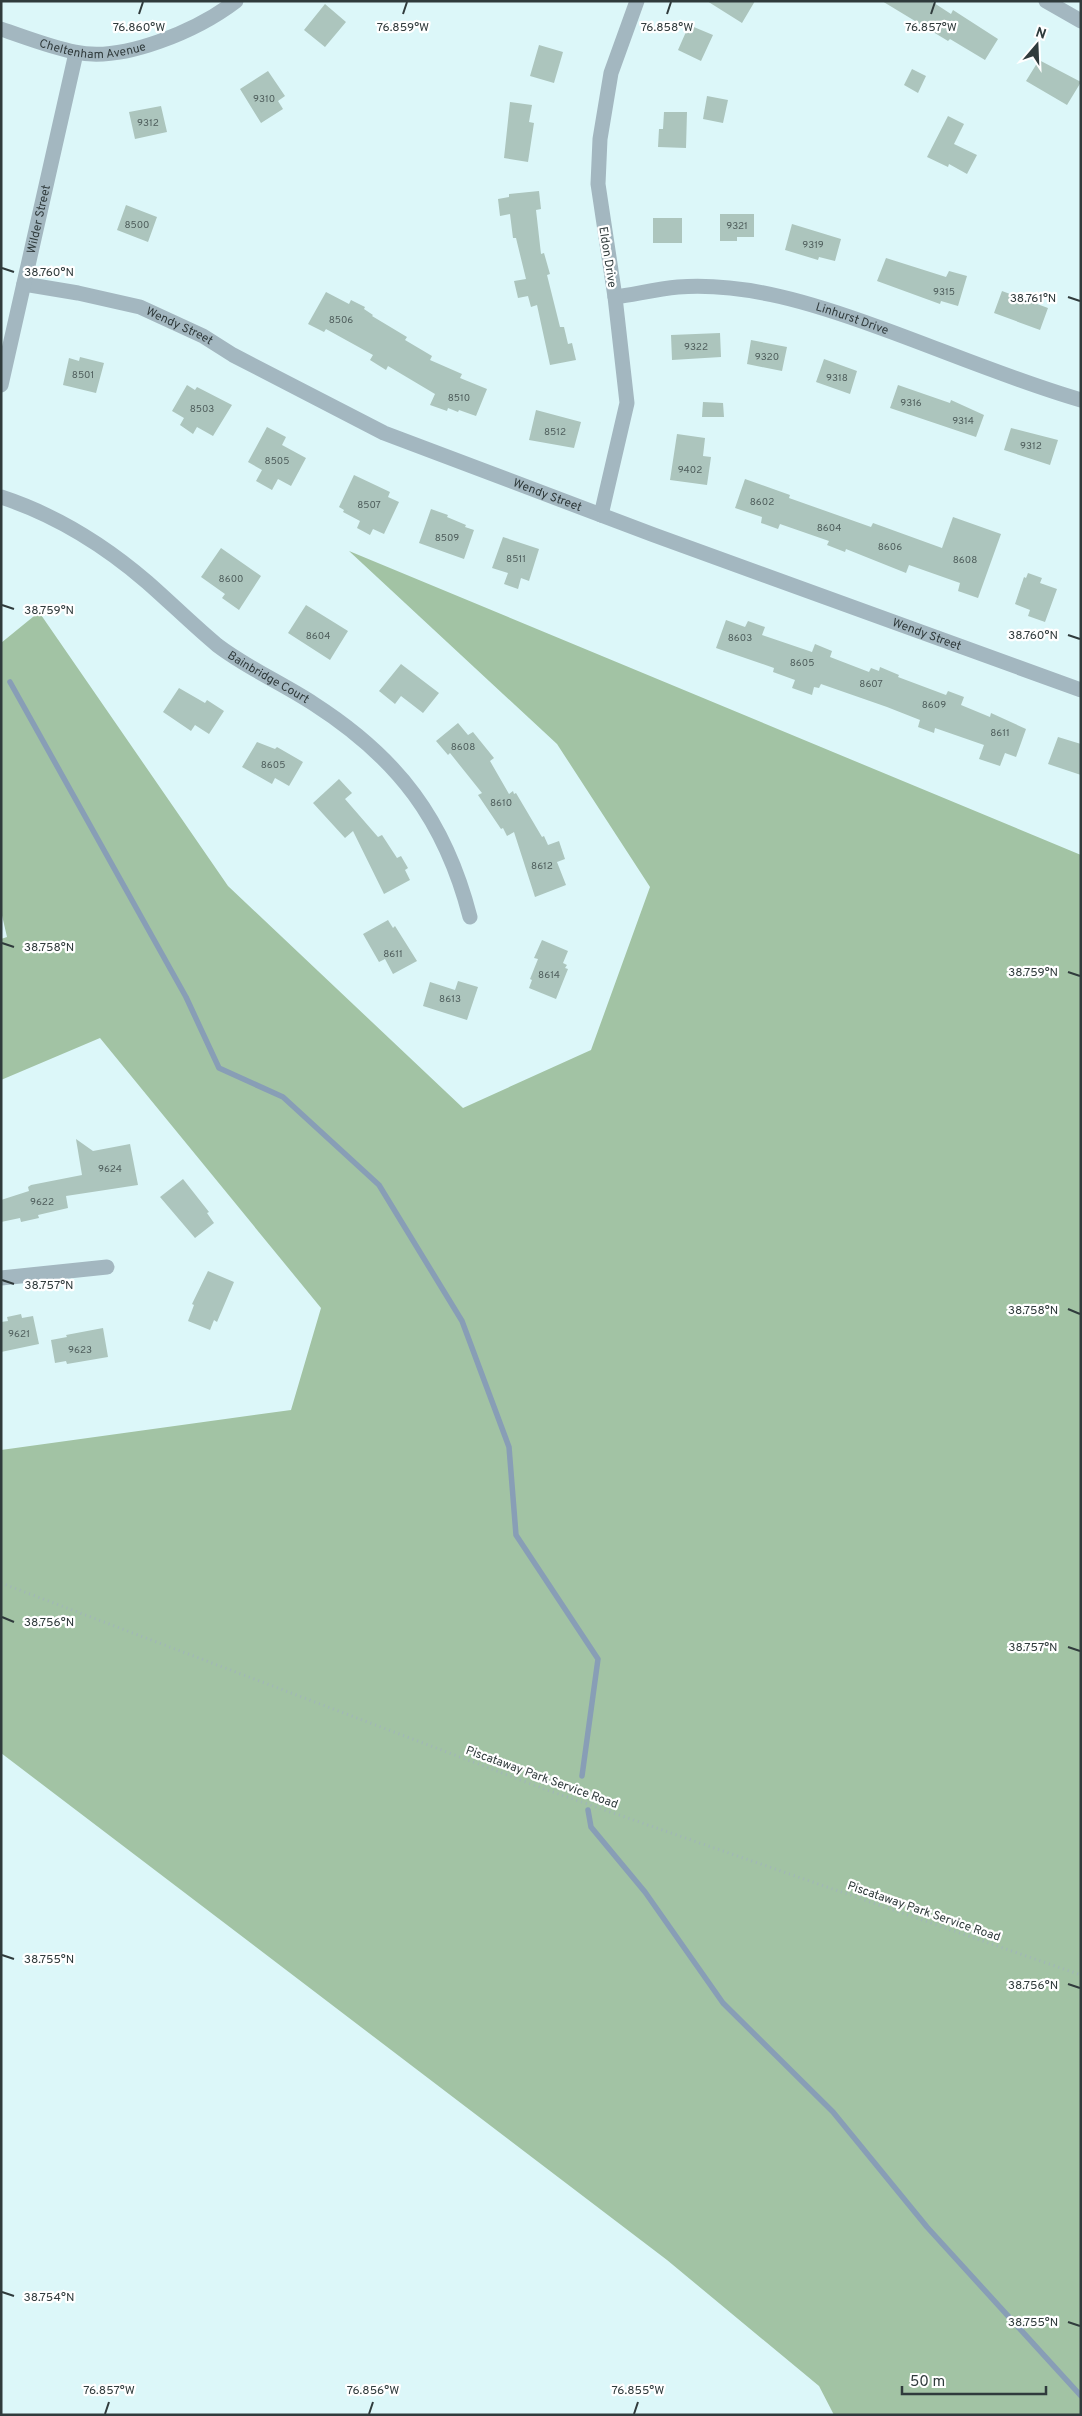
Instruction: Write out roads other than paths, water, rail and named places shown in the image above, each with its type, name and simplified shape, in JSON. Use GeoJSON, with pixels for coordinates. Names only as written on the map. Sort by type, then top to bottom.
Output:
{"type":"FeatureCollection","features":[{"type":"Feature","properties":{"kind":"street","name":"Cheltenham Avenue"},"geometry":{"type":"LineString","coordinates":[[1,29],[76,53],[101,54],[154,44],[189,30],[221,13],[236,1]]}},
{"type":"Feature","properties":{"kind":"street","name":"Eldon Drive"},"geometry":{"type":"LineString","coordinates":[[601,515],[628,403],[615,297],[598,184],[600,138],[611,73],[637,1]]}},
{"type":"Feature","properties":{"kind":"street"},"geometry":{"type":"LineString","coordinates":[[1046,1],[1081,21]]}},
{"type":"Feature","properties":{"kind":"street","name":"Wilder Street"},"geometry":{"type":"LineString","coordinates":[[1,385],[76,53]]}},
{"type":"Feature","properties":{"kind":"street","name":"Wendy Street"},"geometry":{"type":"LineString","coordinates":[[24,284],[140,307],[203,336],[233,355],[384,433],[601,515],[1081,690]]}},
{"type":"Feature","properties":{"kind":"street","name":"Linhurst Drive"},"geometry":{"type":"LineString","coordinates":[[615,297],[679,287],[742,290],[789,298],[848,316],[1042,388],[1081,400]]}},
{"type":"Feature","properties":{"kind":"street","name":"Bainbridge Court"},"geometry":{"type":"LineString","coordinates":[[1,497],[42,512],[71,527],[111,554],[236,660],[312,702],[357,733],[382,756],[420,801],[460,880],[470,917]]}},
{"type":"Feature","properties":{"kind":"street"},"geometry":{"type":"LineString","coordinates":[[1,1278],[107,1268]]}},
{"type":"Feature","properties":{"kind":"waterway"},"geometry":{"type":"LineString","coordinates":[[10,682],[186,997],[219,1068],[283,1097],[379,1185],[462,1321],[509,1447],[516,1535],[598,1659],[582,1776]]}},
{"type":"Feature","properties":{"kind":"waterway"},"geometry":{"type":"LineString","coordinates":[[588,1810],[591,1827],[645,1892],[723,2003],[833,2112],[927,2227],[1081,2396]]}}]}
